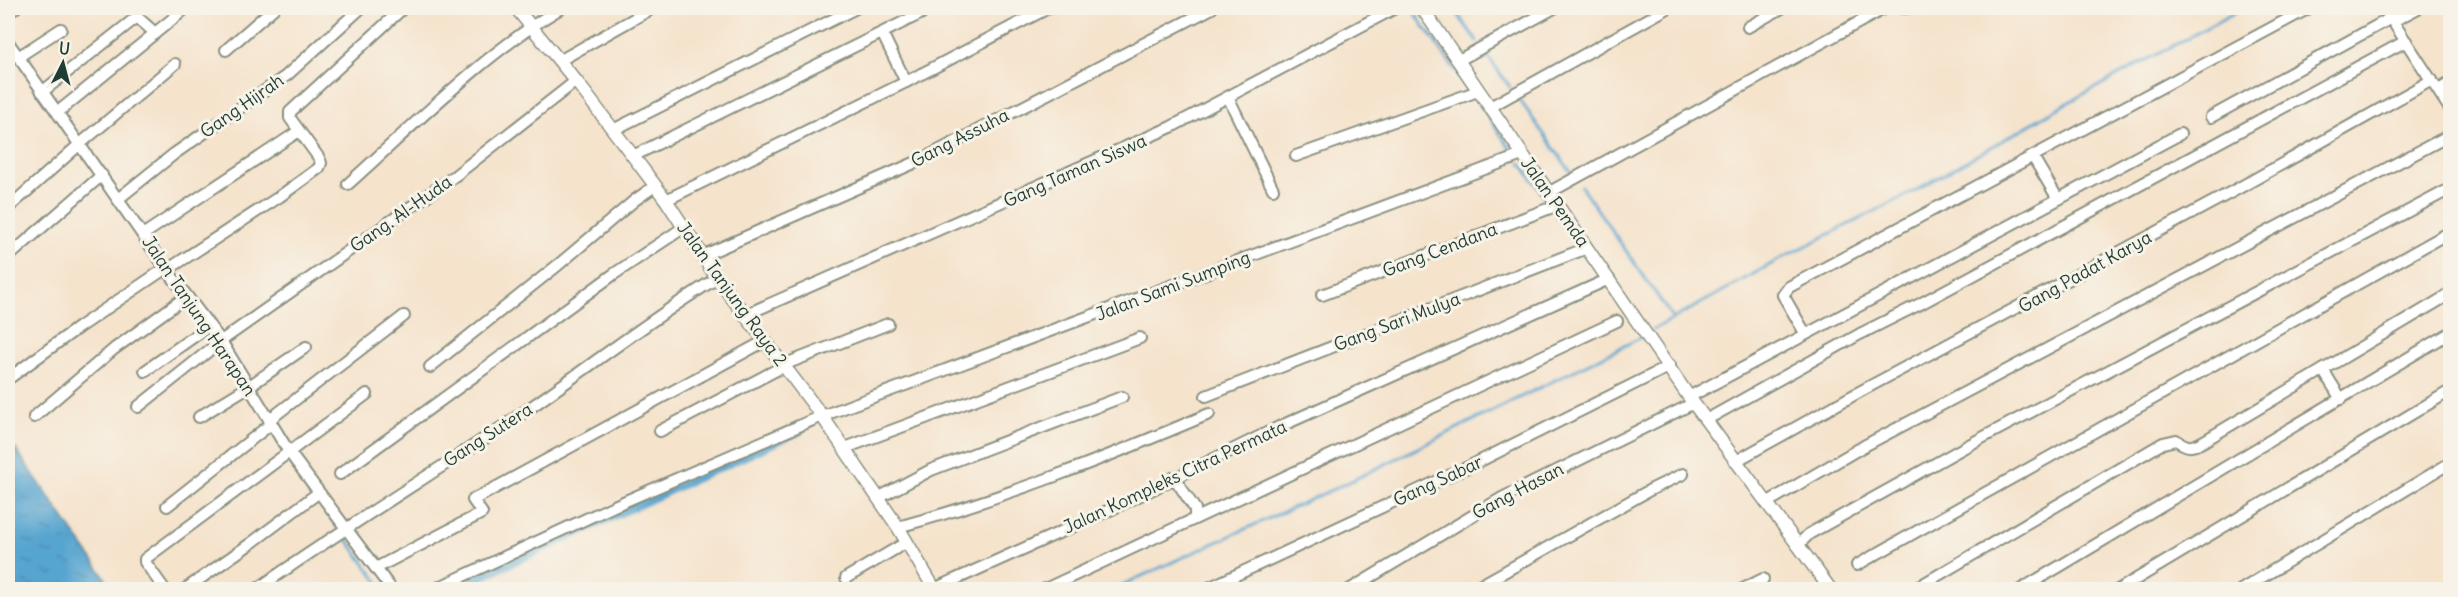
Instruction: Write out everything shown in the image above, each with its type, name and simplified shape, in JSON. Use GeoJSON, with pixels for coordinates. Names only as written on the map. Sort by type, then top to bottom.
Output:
{"type":"FeatureCollection","features":[{"type":"Feature","properties":{"kind":"street"},"geometry":{"type":"LineString","coordinates":[[8,13],[15,8]]}},
{"type":"Feature","properties":{"kind":"street"},"geometry":{"type":"LineString","coordinates":[[57,112],[186,8]]}},
{"type":"Feature","properties":{"kind":"street"},"geometry":{"type":"LineString","coordinates":[[226,50],[274,8]]}},
{"type":"Feature","properties":{"kind":"street","name":"Gang Hijrah"},"geometry":{"type":"LineString","coordinates":[[118,199],[174,154],[286,76],[361,8]]}},
{"type":"Feature","properties":{"kind":"street"},"geometry":{"type":"LineString","coordinates":[[8,379],[79,327],[279,197],[319,168],[321,163],[319,158],[290,118],[290,112],[403,8]]}},
{"type":"Feature","properties":{"kind":"street","name":"Jalan Tanjung Raya 2"},"geometry":{"type":"LineString","coordinates":[[516,8],[633,156],[666,200],[682,228],[717,278],[822,416],[908,542],[935,589]]}},
{"type":"Feature","properties":{"kind":"street"},"geometry":{"type":"LineString","coordinates":[[348,184],[530,26],[561,8]]}},
{"type":"Feature","properties":{"kind":"street"},"geometry":{"type":"LineString","coordinates":[[559,61],[653,8]]}},
{"type":"Feature","properties":{"kind":"street"},"geometry":{"type":"LineString","coordinates":[[613,130],[856,8]]}},
{"type":"Feature","properties":{"kind":"street"},"geometry":{"type":"LineString","coordinates":[[633,156],[932,8]]}},
{"type":"Feature","properties":{"kind":"street"},"geometry":{"type":"LineString","coordinates":[[666,200],[906,82],[1048,8]]}},
{"type":"Feature","properties":{"kind":"street","name":"Gang Assuha"},"geometry":{"type":"LineString","coordinates":[[702,256],[921,160],[1212,8]]}},
{"type":"Feature","properties":{"kind":"street","name":"Gang Taman Siswa"},"geometry":{"type":"LineString","coordinates":[[745,315],[1128,147],[1228,97],[1395,8]]}},
{"type":"Feature","properties":{"kind":"street","name":"Jalan Pemda"},"geometry":{"type":"LineString","coordinates":[[1422,8],[1706,420],[1798,545]]}},
{"type":"Feature","properties":{"kind":"street"},"geometry":{"type":"LineString","coordinates":[[1459,60],[1554,8]]}},
{"type":"Feature","properties":{"kind":"street"},"geometry":{"type":"LineString","coordinates":[[1490,107],[1668,8]]}},
{"type":"Feature","properties":{"kind":"street"},"geometry":{"type":"LineString","coordinates":[[1748,27],[1782,8]]}},
{"type":"Feature","properties":{"kind":"street"},"geometry":{"type":"LineString","coordinates":[[1550,192],[1885,8]]}},
{"type":"Feature","properties":{"kind":"street"},"geometry":{"type":"LineString","coordinates":[[1902,8],[1907,8]]}},
{"type":"Feature","properties":{"kind":"street"},"geometry":{"type":"LineString","coordinates":[[1805,333],[1783,295],[1789,287],[2308,8]]}},
{"type":"Feature","properties":{"kind":"street"},"geometry":{"type":"LineString","coordinates":[[2384,8],[2451,109]]}},
{"type":"Feature","properties":{"kind":"street"},"geometry":{"type":"LineString","coordinates":[[2211,117],[2418,8]]}},
{"type":"Feature","properties":{"kind":"street"},"geometry":{"type":"LineString","coordinates":[[42,92],[136,17],[155,33]]}},
{"type":"Feature","properties":{"kind":"street"},"geometry":{"type":"LineString","coordinates":[[18,57],[61,29]]}},
{"type":"Feature","properties":{"kind":"street"},"geometry":{"type":"LineString","coordinates":[[882,33],[906,82]]}},
{"type":"Feature","properties":{"kind":"street"},"geometry":{"type":"LineString","coordinates":[[1706,420],[1860,334],[1920,304],[2406,41]]}},
{"type":"Feature","properties":{"kind":"street","name":"Jalan Tanjung Harapan"},"geometry":{"type":"LineString","coordinates":[[8,42],[167,269],[221,341],[289,452],[392,590]]}},
{"type":"Feature","properties":{"kind":"street"},"geometry":{"type":"LineString","coordinates":[[8,208],[175,64]]}},
{"type":"Feature","properties":{"kind":"street","name":"Gang Padat Karya"},"geometry":{"type":"LineString","coordinates":[[1736,461],[1861,391],[2055,289],[2432,80]]}},
{"type":"Feature","properties":{"kind":"street","name":"Gang. Al-Huda"},"geometry":{"type":"LineString","coordinates":[[138,407],[221,341],[442,186],[576,81]]}},
{"type":"Feature","properties":{"kind":"street"},"geometry":{"type":"LineString","coordinates":[[2439,90],[2451,83]]}},
{"type":"Feature","properties":{"kind":"street"},"geometry":{"type":"LineString","coordinates":[[1296,156],[1478,91]]}},
{"type":"Feature","properties":{"kind":"street"},"geometry":{"type":"LineString","coordinates":[[1228,97],[1273,189]]}},
{"type":"Feature","properties":{"kind":"street"},"geometry":{"type":"LineString","coordinates":[[144,234],[299,131]]}},
{"type":"Feature","properties":{"kind":"street","name":"Gang Hasan"},"geometry":{"type":"LineString","coordinates":[[1349,590],[1502,498],[1692,400],[1805,333],[2180,134]]}},
{"type":"Feature","properties":{"kind":"street"},"geometry":{"type":"LineString","coordinates":[[1768,502],[1864,446],[2451,135]]}},
{"type":"Feature","properties":{"kind":"street","name":"Jalan Sami Sumping"},"geometry":{"type":"LineString","coordinates":[[433,590],[614,506],[822,416],[1115,309],[1522,155]]}},
{"type":"Feature","properties":{"kind":"street"},"geometry":{"type":"LineString","coordinates":[[2033,157],[2058,198]]}},
{"type":"Feature","properties":{"kind":"street"},"geometry":{"type":"LineString","coordinates":[[8,257],[102,175]]}},
{"type":"Feature","properties":{"kind":"street"},"geometry":{"type":"LineString","coordinates":[[430,367],[655,186]]}},
{"type":"Feature","properties":{"kind":"street"},"geometry":{"type":"LineString","coordinates":[[1831,590],[1798,545],[1809,534],[1947,457],[2451,189]]}},
{"type":"Feature","properties":{"kind":"street","name":"Gang Cendana"},"geometry":{"type":"LineString","coordinates":[[1322,295],[1558,204]]}},
{"type":"Feature","properties":{"kind":"street"},"geometry":{"type":"LineString","coordinates":[[340,474],[614,274],[682,228]]}},
{"type":"Feature","properties":{"kind":"street"},"geometry":{"type":"LineString","coordinates":[[1857,565],[2451,232]]}},
{"type":"Feature","properties":{"kind":"street","name":"Gang Sari Mulya"},"geometry":{"type":"LineString","coordinates":[[1206,396],[1587,248]]}},
{"type":"Feature","properties":{"kind":"street","name":"Gang Sutera"},"geometry":{"type":"LineString","coordinates":[[256,590],[346,528],[482,440],[671,307],[717,278]]}},
{"type":"Feature","properties":{"kind":"street","name":"Jalan Kompleks Citra Permata"},"geometry":{"type":"LineString","coordinates":[[935,589],[1114,508],[1174,477],[1609,279]]}},
{"type":"Feature","properties":{"kind":"street"},"geometry":{"type":"LineString","coordinates":[[1913,590],[2163,443],[2176,440],[2186,447],[2193,447],[2451,294]]}},
{"type":"Feature","properties":{"kind":"street"},"geometry":{"type":"LineString","coordinates":[[34,417],[114,349],[187,296]]}},
{"type":"Feature","properties":{"kind":"street"},"geometry":{"type":"LineString","coordinates":[[167,506],[404,316]]}},
{"type":"Feature","properties":{"kind":"street"},"geometry":{"type":"LineString","coordinates":[[1042,590],[1617,321]]}},
{"type":"Feature","properties":{"kind":"street"},"geometry":{"type":"LineString","coordinates":[[660,431],[784,365],[888,324]]}},
{"type":"Feature","properties":{"kind":"street"},"geometry":{"type":"LineString","coordinates":[[145,371],[209,326]]}},
{"type":"Feature","properties":{"kind":"street"},"geometry":{"type":"LineString","coordinates":[[2020,590],[2451,333]]}},
{"type":"Feature","properties":{"kind":"street"},"geometry":{"type":"LineString","coordinates":[[845,448],[1140,338]]}},
{"type":"Feature","properties":{"kind":"street"},"geometry":{"type":"LineString","coordinates":[[376,568],[482,513],[473,500],[765,341]]}},
{"type":"Feature","properties":{"kind":"street"},"geometry":{"type":"LineString","coordinates":[[199,417],[306,347]]}},
{"type":"Feature","properties":{"kind":"street","name":"Gang Sabar"},"geometry":{"type":"LineString","coordinates":[[1204,590],[1470,466],[1670,366]]}},
{"type":"Feature","properties":{"kind":"street"},"geometry":{"type":"LineString","coordinates":[[2323,370],[2341,399]]}},
{"type":"Feature","properties":{"kind":"street"},"geometry":{"type":"LineString","coordinates":[[2118,590],[2451,391]]}},
{"type":"Feature","properties":{"kind":"street"},"geometry":{"type":"LineString","coordinates":[[165,590],[144,561],[367,394]]}},
{"type":"Feature","properties":{"kind":"street"},"geometry":{"type":"LineString","coordinates":[[878,498],[931,470],[1122,397]]}},
{"type":"Feature","properties":{"kind":"street"},"geometry":{"type":"LineString","coordinates":[[898,527],[967,508],[1209,414]]}},
{"type":"Feature","properties":{"kind":"street"},"geometry":{"type":"LineString","coordinates":[[2241,590],[2451,463]]}},
{"type":"Feature","properties":{"kind":"street"},"geometry":{"type":"LineString","coordinates":[[1472,590],[1650,490],[1683,474]]}},
{"type":"Feature","properties":{"kind":"street"},"geometry":{"type":"LineString","coordinates":[[1174,477],[1195,509],[1195,518]]}},
{"type":"Feature","properties":{"kind":"street"},"geometry":{"type":"LineString","coordinates":[[184,590],[318,493]]}},
{"type":"Feature","properties":{"kind":"street"},"geometry":{"type":"LineString","coordinates":[[846,578],[908,542]]}},
{"type":"Feature","properties":{"kind":"street"},"geometry":{"type":"LineString","coordinates":[[1741,590],[1763,579]]}},
{"type":"Feature","properties":{"kind":"water"},"geometry":{"type":"Polygon","coordinates":[[[8,438],[113,589],[8,589],[8,438]]]}},
{"type":"Feature","properties":{"kind":"waterway"},"geometry":{"type":"LineString","coordinates":[[1411,8],[1467,87]]}},
{"type":"Feature","properties":{"kind":"waterway"},"geometry":{"type":"LineString","coordinates":[[1453,8],[1477,41]]}},
{"type":"Feature","properties":{"kind":"waterway"},"geometry":{"type":"LineString","coordinates":[[1653,330],[1784,257],[1911,193],[2069,102],[2243,8]]}},
{"type":"Feature","properties":{"kind":"waterway"},"geometry":{"type":"LineString","coordinates":[[2377,8],[2384,18]]}},
{"type":"Feature","properties":{"kind":"waterway"},"geometry":{"type":"LineString","coordinates":[[1486,54],[1510,87]]}},
{"type":"Feature","properties":{"kind":"waterway"},"geometry":{"type":"LineString","coordinates":[[1476,99],[1512,151]]}},
{"type":"Feature","properties":{"kind":"waterway"},"geometry":{"type":"LineString","coordinates":[[1519,99],[1573,175]]}},
{"type":"Feature","properties":{"kind":"waterway"},"geometry":{"type":"LineString","coordinates":[[1521,163],[1547,201]]}},
{"type":"Feature","properties":{"kind":"waterway"},"geometry":{"type":"LineString","coordinates":[[1581,186],[1672,317]]}},
{"type":"Feature","properties":{"kind":"waterway"},"geometry":{"type":"LineString","coordinates":[[1555,214],[1576,244]]}},
{"type":"Feature","properties":{"kind":"waterway"},"geometry":{"type":"LineString","coordinates":[[1111,590],[1349,482],[1642,337]]}},
{"type":"Feature","properties":{"kind":"waterway"},"geometry":{"type":"LineString","coordinates":[[451,590],[799,431]]}},
{"type":"Feature","properties":{"kind":"waterway"},"geometry":{"type":"LineString","coordinates":[[286,457],[310,489]]}},
{"type":"Feature","properties":{"kind":"waterway"},"geometry":{"type":"LineString","coordinates":[[319,501],[337,526]]}},
{"type":"Feature","properties":{"kind":"waterway"},"geometry":{"type":"LineString","coordinates":[[346,538],[384,590]]}}]}
